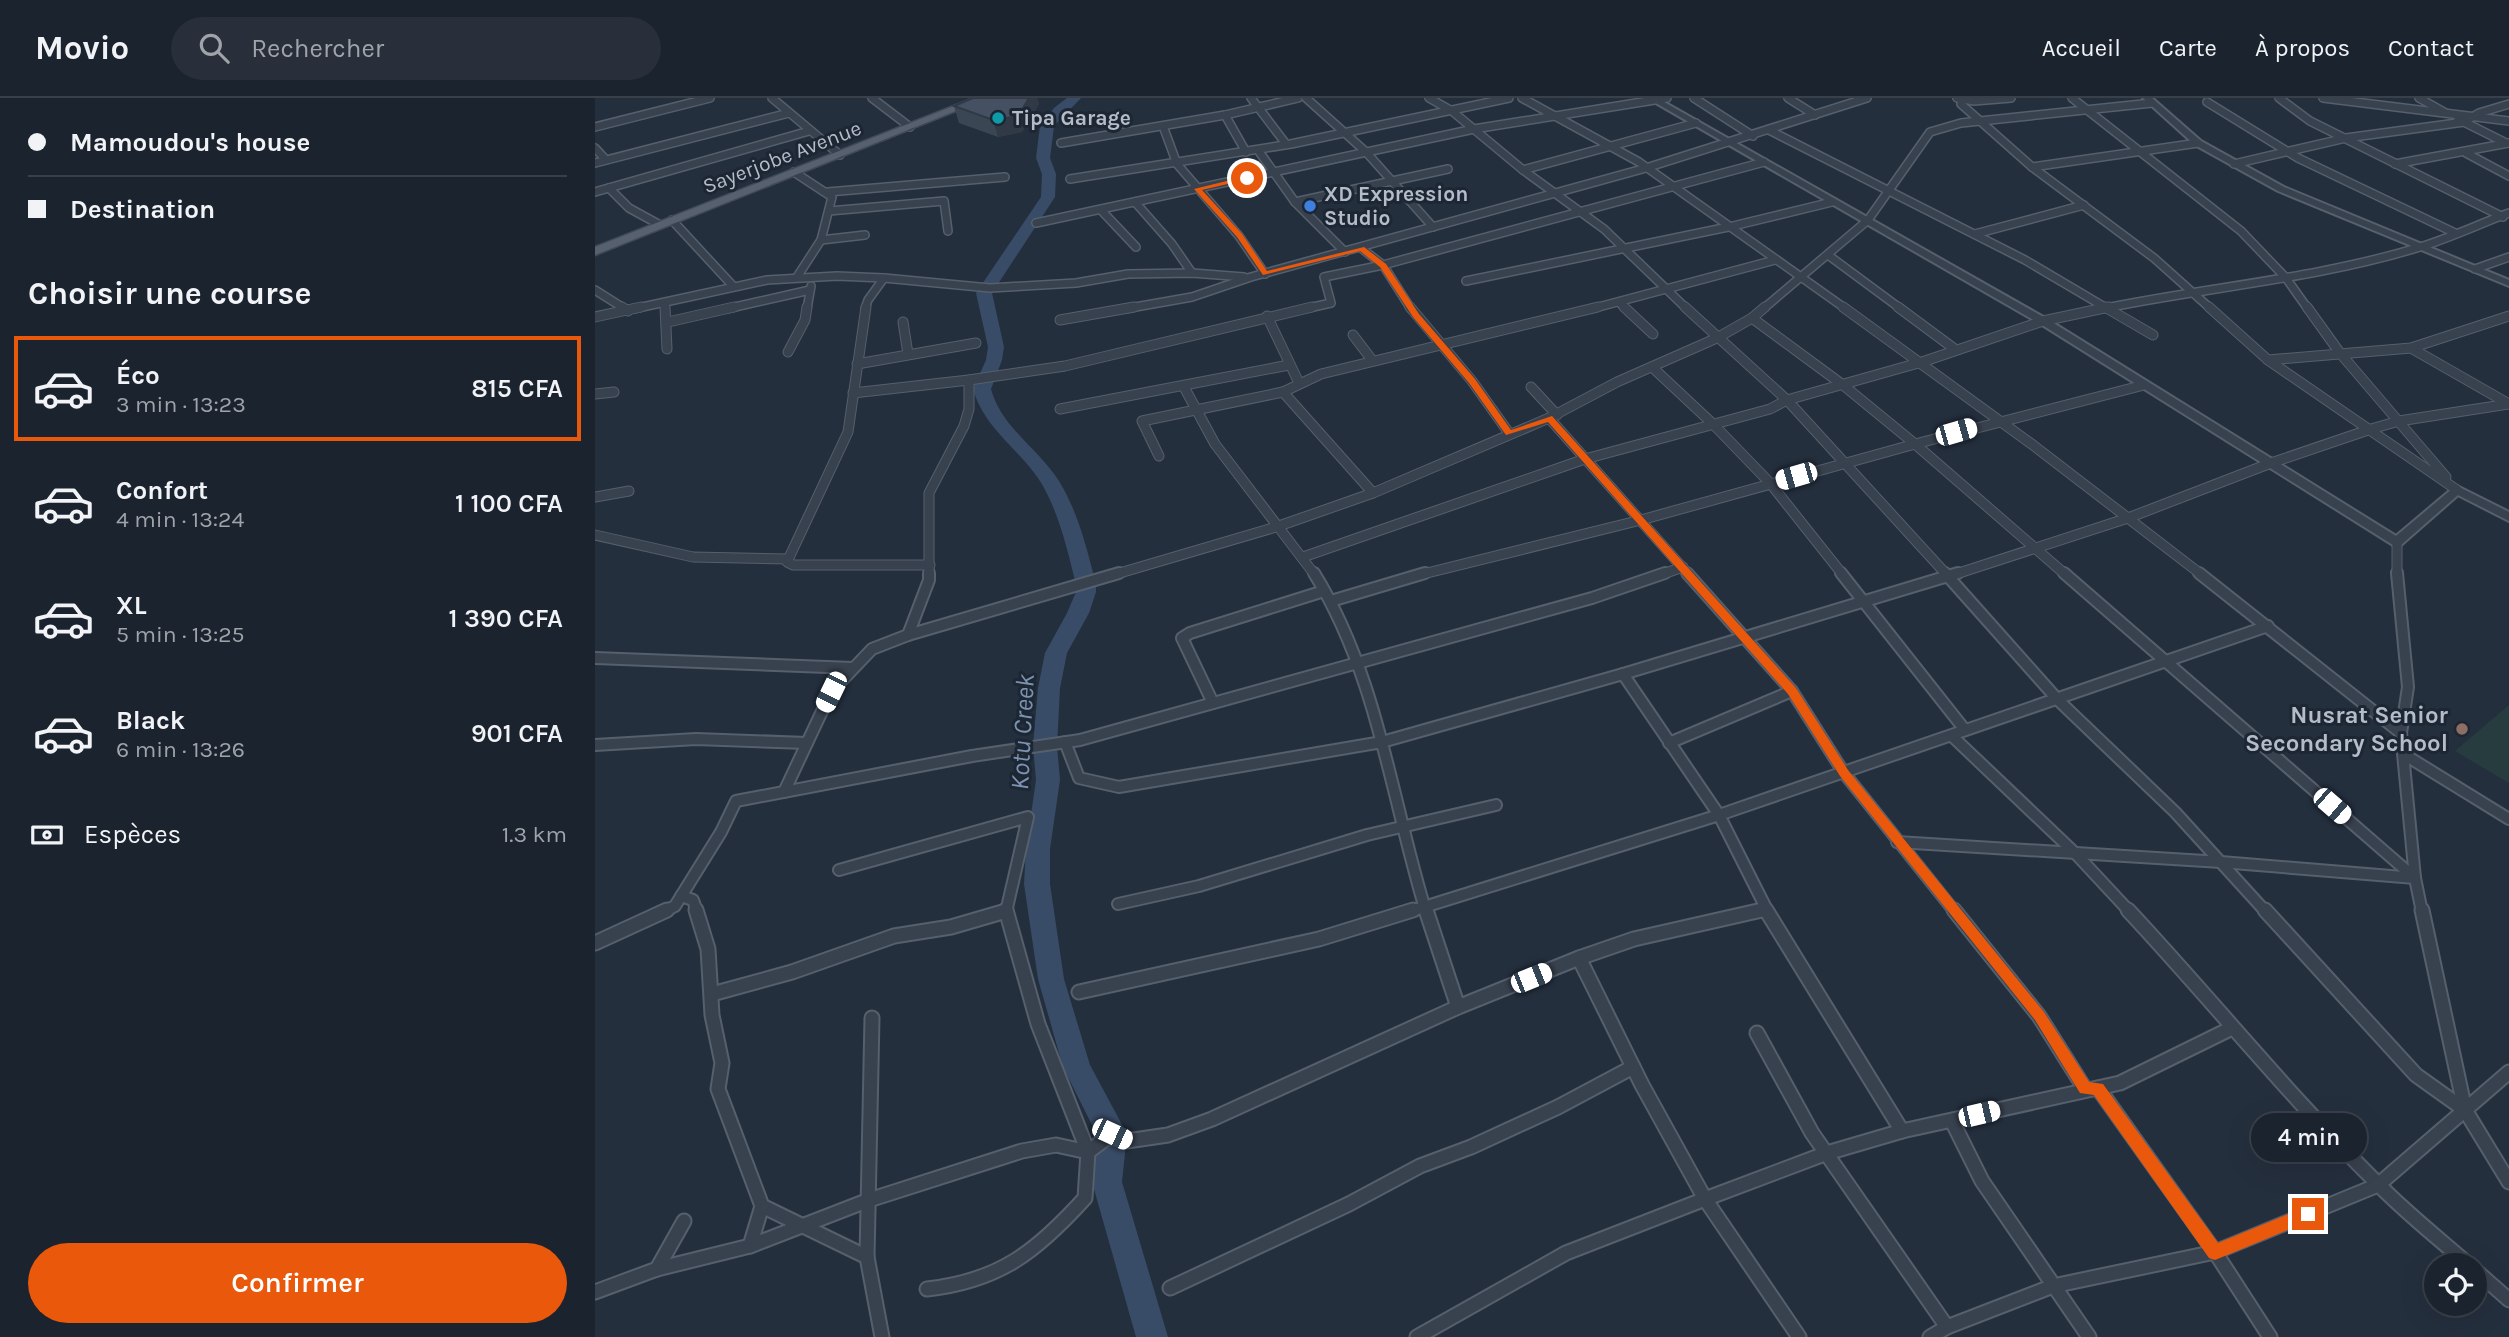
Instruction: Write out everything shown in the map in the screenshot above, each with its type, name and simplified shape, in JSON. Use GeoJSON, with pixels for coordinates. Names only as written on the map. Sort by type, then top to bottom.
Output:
{"type":"FeatureCollection","features":[{"type":"Feature","properties":{"kind":"main road","name":"Sayerjobe Avenue"},"geometry":{"type":"LineString","coordinates":[[595,251],[983,98]]}},
{"type":"Feature","properties":{"kind":"street"},"geometry":{"type":"LineString","coordinates":[[595,127],[710,98]]}},
{"type":"Feature","properties":{"kind":"street"},"geometry":{"type":"LineString","coordinates":[[772,98],[840,155]]}},
{"type":"Feature","properties":{"kind":"street"},"geometry":{"type":"LineString","coordinates":[[871,98],[910,127]]}},
{"type":"Feature","properties":{"kind":"street"},"geometry":{"type":"LineString","coordinates":[[1251,98],[1286,144]]}},
{"type":"Feature","properties":{"kind":"street"},"geometry":{"type":"LineString","coordinates":[[1061,143],[1225,115],[1298,98]]}},
{"type":"Feature","properties":{"kind":"street"},"geometry":{"type":"LineString","coordinates":[[1306,98],[1366,152],[1433,227]]}},
{"type":"Feature","properties":{"kind":"street"},"geometry":{"type":"LineString","coordinates":[[1429,98],[1452,111],[1624,248],[1717,338],[1787,400],[1949,576],[2058,700],[2175,812],[2416,1075],[2465,1110]]}},
{"type":"Feature","properties":{"kind":"street"},"geometry":{"type":"LineString","coordinates":[[1070,179],[1177,164],[1345,134],[1509,98]]}},
{"type":"Feature","properties":{"kind":"street"},"geometry":{"type":"LineString","coordinates":[[1522,98],[1646,168],[1733,226],[1800,278],[1922,362],[2128,517],[2401,733]]}},
{"type":"Feature","properties":{"kind":"street"},"geometry":{"type":"LineString","coordinates":[[1036,223],[1474,129],[1667,98]]}},
{"type":"Feature","properties":{"kind":"street"},"geometry":{"type":"LineString","coordinates":[[1694,98],[1753,136]]}},
{"type":"Feature","properties":{"kind":"street"},"geometry":{"type":"LineString","coordinates":[[1788,98],[1815,115]]}},
{"type":"Feature","properties":{"kind":"street"},"geometry":{"type":"LineString","coordinates":[[1060,320],[1192,297],[1251,277],[1551,192],[1646,168],[1867,98]]}},
{"type":"Feature","properties":{"kind":"street"},"geometry":{"type":"LineString","coordinates":[[2011,98],[1961,98],[1961,104],[2032,167],[2154,258],[2268,360],[2457,490],[2509,517]]}},
{"type":"Feature","properties":{"kind":"street"},"geometry":{"type":"LineString","coordinates":[[2072,98],[2241,231],[2286,278],[2340,353],[2457,490]]}},
{"type":"Feature","properties":{"kind":"street"},"geometry":{"type":"LineString","coordinates":[[2279,98],[2310,121],[2506,216]]}},
{"type":"Feature","properties":{"kind":"street"},"geometry":{"type":"LineString","coordinates":[[2323,98],[2449,114]]}},
{"type":"Feature","properties":{"kind":"street"},"geometry":{"type":"LineString","coordinates":[[2419,98],[2508,144]]}},
{"type":"Feature","properties":{"kind":"street"},"geometry":{"type":"LineString","coordinates":[[1652,99],[2043,321],[2397,542]]}},
{"type":"Feature","properties":{"kind":"street"},"geometry":{"type":"LineString","coordinates":[[785,792],[831,692],[872,649],[908,635],[1276,527],[1373,493],[1553,416],[1616,382],[1717,338],[1752,318],[1868,220],[1930,132],[1961,123],[2090,110],[2150,100],[2198,143],[2300,198],[2509,283]]}},
{"type":"Feature","properties":{"kind":"street"},"geometry":{"type":"LineString","coordinates":[[2207,102],[2284,152],[2351,188],[2455,233]]}},
{"type":"Feature","properties":{"kind":"street"},"geometry":{"type":"LineString","coordinates":[[2466,120],[2509,104]]}},
{"type":"Feature","properties":{"kind":"street"},"geometry":{"type":"LineString","coordinates":[[595,163],[789,113]]}},
{"type":"Feature","properties":{"kind":"street"},"geometry":{"type":"LineString","coordinates":[[1225,115],[1246,152]]}},
{"type":"Feature","properties":{"kind":"street"},"geometry":{"type":"LineString","coordinates":[[2234,164],[2346,138],[2466,120],[2509,121]]}},
{"type":"Feature","properties":{"kind":"street"},"geometry":{"type":"LineString","coordinates":[[1523,170],[1696,123]]}},
{"type":"Feature","properties":{"kind":"street"},"geometry":{"type":"LineString","coordinates":[[1163,126],[1177,164],[1239,236],[1265,274]]}},
{"type":"Feature","properties":{"kind":"street"},"geometry":{"type":"LineString","coordinates":[[1769,130],[1889,193],[1975,234],[2109,307],[2153,335]]}},
{"type":"Feature","properties":{"kind":"street"},"geometry":{"type":"LineString","coordinates":[[595,192],[809,131]]}},
{"type":"Feature","properties":{"kind":"street"},"geometry":{"type":"LineString","coordinates":[[2032,167],[2198,143]]}},
{"type":"Feature","properties":{"kind":"street"},"geometry":{"type":"LineString","coordinates":[[2394,164],[2508,144]]}},
{"type":"Feature","properties":{"kind":"street"},"geometry":{"type":"LineString","coordinates":[[595,148],[606,160]]}},
{"type":"Feature","properties":{"kind":"street"},"geometry":{"type":"LineString","coordinates":[[1258,150],[1295,202],[1345,252]]}},
{"type":"Feature","properties":{"kind":"street"},"geometry":{"type":"LineString","coordinates":[[2466,153],[2509,176]]}},
{"type":"Feature","properties":{"kind":"street"},"geometry":{"type":"LineString","coordinates":[[853,393],[1065,366],[1331,303],[1324,277],[1383,265],[1765,162]]}},
{"type":"Feature","properties":{"kind":"street"},"geometry":{"type":"LineString","coordinates":[[1295,202],[1448,169]]}},
{"type":"Feature","properties":{"kind":"street"},"geometry":{"type":"LineString","coordinates":[[795,172],[832,197],[821,240],[797,277]]}},
{"type":"Feature","properties":{"kind":"street"},"geometry":{"type":"LineString","coordinates":[[828,192],[1005,177]]}},
{"type":"Feature","properties":{"kind":"street"},"geometry":{"type":"LineString","coordinates":[[930,200],[933,183]]}},
{"type":"Feature","properties":{"kind":"street"},"geometry":{"type":"LineString","coordinates":[[609,188],[629,208],[660,225]]}},
{"type":"Feature","properties":{"kind":"street"},"geometry":{"type":"LineString","coordinates":[[829,211],[930,200],[944,201],[949,231]]}},
{"type":"Feature","properties":{"kind":"street"},"geometry":{"type":"LineString","coordinates":[[1135,202],[1173,244],[1192,273]]}},
{"type":"Feature","properties":{"kind":"street"},"geometry":{"type":"LineString","coordinates":[[1466,281],[1733,226],[1832,202]]}},
{"type":"Feature","properties":{"kind":"street"},"geometry":{"type":"LineString","coordinates":[[1975,234],[2084,205]]}},
{"type":"Feature","properties":{"kind":"street"},"geometry":{"type":"LineString","coordinates":[[1101,210],[1136,247]]}},
{"type":"Feature","properties":{"kind":"street"},"geometry":{"type":"LineString","coordinates":[[1303,557],[1585,459],[1770,409],[1787,400],[1922,362],[2043,321],[2192,292],[2286,278],[2421,247],[2506,216]]}},
{"type":"Feature","properties":{"kind":"street"},"geometry":{"type":"LineString","coordinates":[[672,220],[733,286]]}},
{"type":"Feature","properties":{"kind":"street"},"geometry":{"type":"LineString","coordinates":[[821,240],[865,235]]}},
{"type":"Feature","properties":{"kind":"street"},"geometry":{"type":"LineString","coordinates":[[1361,248],[1383,265],[1416,316],[1472,381],[1509,433]]}},
{"type":"Feature","properties":{"kind":"street"},"geometry":{"type":"LineString","coordinates":[[1828,255],[1956,350]]}},
{"type":"Feature","properties":{"kind":"street"},"geometry":{"type":"LineString","coordinates":[[2475,270],[2509,257]]}},
{"type":"Feature","properties":{"kind":"street"},"geometry":{"type":"LineString","coordinates":[[1159,456],[1142,421],[1283,392],[1321,374],[1372,360],[1619,303],[1775,260]]}},
{"type":"Feature","properties":{"kind":"street"},"geometry":{"type":"LineString","coordinates":[[595,317],[665,304],[733,286],[797,277],[884,278],[986,288],[1076,283],[1128,274],[1192,273],[1251,277]]}},
{"type":"Feature","properties":{"kind":"street"},"geometry":{"type":"LineString","coordinates":[[788,352],[805,320],[815,276]]}},
{"type":"Feature","properties":{"kind":"street"},"geometry":{"type":"LineString","coordinates":[[884,278],[865,307],[843,445],[787,559],[788,564],[793,565],[930,565]]}},
{"type":"Feature","properties":{"kind":"street"},"geometry":{"type":"LineString","coordinates":[[595,290],[628,311]]}},
{"type":"Feature","properties":{"kind":"street"},"geometry":{"type":"LineString","coordinates":[[668,321],[810,290]]}},
{"type":"Feature","properties":{"kind":"street"},"geometry":{"type":"LineString","coordinates":[[1619,303],[1653,334]]}},
{"type":"Feature","properties":{"kind":"street"},"geometry":{"type":"LineString","coordinates":[[665,304],[668,321],[667,349]]}},
{"type":"Feature","properties":{"kind":"street"},"geometry":{"type":"LineString","coordinates":[[1267,316],[1299,383]]}},
{"type":"Feature","properties":{"kind":"street"},"geometry":{"type":"LineString","coordinates":[[2268,360],[2411,348],[2509,316]]}},
{"type":"Feature","properties":{"kind":"street"},"geometry":{"type":"LineString","coordinates":[[1752,318],[1843,385],[1915,444],[2415,878]]}},
{"type":"Feature","properties":{"kind":"street"},"geometry":{"type":"LineString","coordinates":[[2498,321],[2509,326]]}},
{"type":"Feature","properties":{"kind":"street"},"geometry":{"type":"LineString","coordinates":[[903,322],[908,354]]}},
{"type":"Feature","properties":{"kind":"street"},"geometry":{"type":"LineString","coordinates":[[1353,335],[1372,360]]}},
{"type":"Feature","properties":{"kind":"street"},"geometry":{"type":"LineString","coordinates":[[857,364],[976,343]]}},
{"type":"Feature","properties":{"kind":"street"},"geometry":{"type":"LineString","coordinates":[[1065,742],[1079,778],[1119,788],[1382,742],[1623,674],[1949,576],[2128,517],[2371,429],[2399,421],[2509,404],[2411,348]]}},
{"type":"Feature","properties":{"kind":"street"},"geometry":{"type":"LineString","coordinates":[[1060,409],[1289,365]]}},
{"type":"Feature","properties":{"kind":"street"},"geometry":{"type":"LineString","coordinates":[[1652,368],[1713,424],[1770,483],[1965,730]]}},
{"type":"Feature","properties":{"kind":"street"},"geometry":{"type":"LineString","coordinates":[[908,635],[927,592],[930,565],[927,506],[929,493],[964,426],[969,409],[969,380]]}},
{"type":"Feature","properties":{"kind":"street"},"geometry":{"type":"LineString","coordinates":[[1213,703],[1182,638],[1189,633],[1328,596],[1641,520],[1997,421],[2144,385]]}},
{"type":"Feature","properties":{"kind":"street"},"geometry":{"type":"LineString","coordinates":[[1184,387],[1193,410],[1221,454],[1276,527],[1303,557],[1328,596],[1357,661],[1382,742],[1423,905],[1458,1007]]}},
{"type":"Feature","properties":{"kind":"street"},"geometry":{"type":"LineString","coordinates":[[1531,387],[1585,459],[1792,691],[1844,773],[2039,1016],[2215,1252],[2270,1337]]}},
{"type":"Feature","properties":{"kind":"street"},"geometry":{"type":"LineString","coordinates":[[1283,392],[1373,493]]}},
{"type":"Feature","properties":{"kind":"street"},"geometry":{"type":"LineString","coordinates":[[595,394],[614,393]]}},
{"type":"Feature","properties":{"kind":"street"},"geometry":{"type":"LineString","coordinates":[[2457,490],[2397,542],[2397,583],[2403,619],[2408,687],[2401,733],[2415,878],[2465,1110],[2509,1182]]}},
{"type":"Feature","properties":{"kind":"street"},"geometry":{"type":"LineString","coordinates":[[595,497],[629,491]]}},
{"type":"Feature","properties":{"kind":"street"},"geometry":{"type":"LineString","coordinates":[[595,535],[693,557],[787,559]]}},
{"type":"Feature","properties":{"kind":"street"},"geometry":{"type":"LineString","coordinates":[[595,943],[675,906],[722,832],[736,801],[1065,742],[1268,690],[1357,661],[1592,598],[1682,567]]}},
{"type":"Feature","properties":{"kind":"street"},"geometry":{"type":"LineString","coordinates":[[1079,992],[1319,939],[1719,815],[2268,626]]}},
{"type":"Feature","properties":{"kind":"street"},"geometry":{"type":"LineString","coordinates":[[595,659],[853,668]]}},
{"type":"Feature","properties":{"kind":"street"},"geometry":{"type":"LineString","coordinates":[[1623,674],[1719,815],[1766,909],[1902,1131]]}},
{"type":"Feature","properties":{"kind":"street"},"geometry":{"type":"LineString","coordinates":[[1669,743],[1792,691]]}},
{"type":"Feature","properties":{"kind":"street"},"geometry":{"type":"LineString","coordinates":[[1952,736],[2076,855],[2199,986],[2232,1027],[2378,1185],[2455,1253]]}},
{"type":"Feature","properties":{"kind":"street"},"geometry":{"type":"LineString","coordinates":[[595,745],[696,739],[807,743]]}},
{"type":"Feature","properties":{"kind":"street"},"geometry":{"type":"LineString","coordinates":[[2405,755],[2509,819]]}},
{"type":"Feature","properties":{"kind":"street"},"geometry":{"type":"LineString","coordinates":[[1118,904],[1199,886],[1367,835],[1496,805]]}},
{"type":"Feature","properties":{"kind":"street"},"geometry":{"type":"LineString","coordinates":[[839,870],[1028,817],[1006,911],[1038,1024],[1088,1152],[1085,1198],[1038,1246],[986,1279],[927,1289]]}},
{"type":"Feature","properties":{"kind":"street"},"geometry":{"type":"LineString","coordinates":[[1897,842],[2221,862],[2415,878]]}},
{"type":"Feature","properties":{"kind":"street"},"geometry":{"type":"LineString","coordinates":[[681,896],[693,900],[708,949],[712,1016],[722,1063],[718,1088],[762,1206],[750,1246]]}},
{"type":"Feature","properties":{"kind":"street"},"geometry":{"type":"LineString","coordinates":[[595,1292],[657,1269],[750,1246],[869,1200],[1023,1151],[1056,1145],[1088,1152],[1112,1134],[1127,1141],[1167,1135],[1212,1119],[1458,1007],[1579,958],[1634,939],[1766,909]]}},
{"type":"Feature","properties":{"kind":"street"},"geometry":{"type":"LineString","coordinates":[[712,994],[792,972],[894,936],[951,927],[1006,911]]}},
{"type":"Feature","properties":{"kind":"street"},"geometry":{"type":"LineString","coordinates":[[1579,958],[1633,1067],[1705,1199],[1799,1337]]}},
{"type":"Feature","properties":{"kind":"street"},"geometry":{"type":"LineString","coordinates":[[872,1018],[867,1257],[880,1335]]}},
{"type":"Feature","properties":{"kind":"street"},"geometry":{"type":"LineString","coordinates":[[1417,1337],[1566,1253],[1705,1199],[1827,1153],[1902,1131],[2120,1083],[2232,1027]]}},
{"type":"Feature","properties":{"kind":"street"},"geometry":{"type":"LineString","coordinates":[[1756,1033],[1812,1133],[1947,1327]]}},
{"type":"Feature","properties":{"kind":"street"},"geometry":{"type":"LineString","coordinates":[[1170,1288],[1349,1203],[1420,1166],[1471,1147],[1558,1107],[1633,1067]]}},
{"type":"Feature","properties":{"kind":"street"},"geometry":{"type":"LineString","coordinates":[[1930,1337],[1947,1327],[2053,1286],[2215,1252],[2378,1185],[2509,1072]]}},
{"type":"Feature","properties":{"kind":"street"},"geometry":{"type":"LineString","coordinates":[[1952,1121],[1982,1181],[2089,1337]]}},
{"type":"Feature","properties":{"kind":"street"},"geometry":{"type":"LineString","coordinates":[[762,1206],[867,1257]]}},
{"type":"Feature","properties":{"kind":"street"},"geometry":{"type":"LineString","coordinates":[[657,1269],[684,1221]]}},
{"type":"Feature","properties":{"kind":"street"},"geometry":{"type":"LineString","coordinates":[[2487,1281],[2509,1300]]}},
{"type":"Feature","properties":{"kind":"green space"},"geometry":{"type":"Polygon","coordinates":[[[2509,705],[2509,783],[2455,751],[2509,705]]]}},
{"type":"Feature","properties":{"kind":"building"},"geometry":{"type":"Polygon","coordinates":[[[973,98],[1029,98],[1018,116],[993,120],[954,106],[973,98]]]}},
{"type":"Feature","properties":{"kind":"waterway","name":"Kotu Creek"},"geometry":{"type":"LineString","coordinates":[[1075,98],[1059,111],[1047,126],[1043,158],[1049,174],[1048,197],[984,293],[996,347],[994,360],[982,389],[991,412],[1049,481],[1071,531],[1086,584],[1086,592],[1078,613],[1056,653],[1049,688],[1045,746],[1048,780],[1038,849],[1037,884],[1051,979],[1077,1067],[1112,1134],[1107,1182],[1152,1337]]}},
{"type":"Feature","properties":{"kind":"place","name":"Tipa Garage"},"geometry":{"type":"Point","coordinates":[998,118]}},
{"type":"Feature","properties":{"kind":"place","name":"XD Expression Studio"},"geometry":{"type":"Point","coordinates":[1310,206]}},
{"type":"Feature","properties":{"kind":"place","name":"Nusrat Senior Secondary School"},"geometry":{"type":"Point","coordinates":[2462,729]}},
{"type":"Feature","properties":{"kind":"route"},"geometry":{"type":"LineString","coordinates":[[1247,178],[1197,189],[1239,236],[1265,274],[1361,248],[1383,265],[1416,316],[1472,381],[1509,433],[1549,418],[1641,520],[1792,691],[1844,773],[2039,1016],[2085,1089],[2098,1088],[2215,1252],[2308,1214]]}}]}
